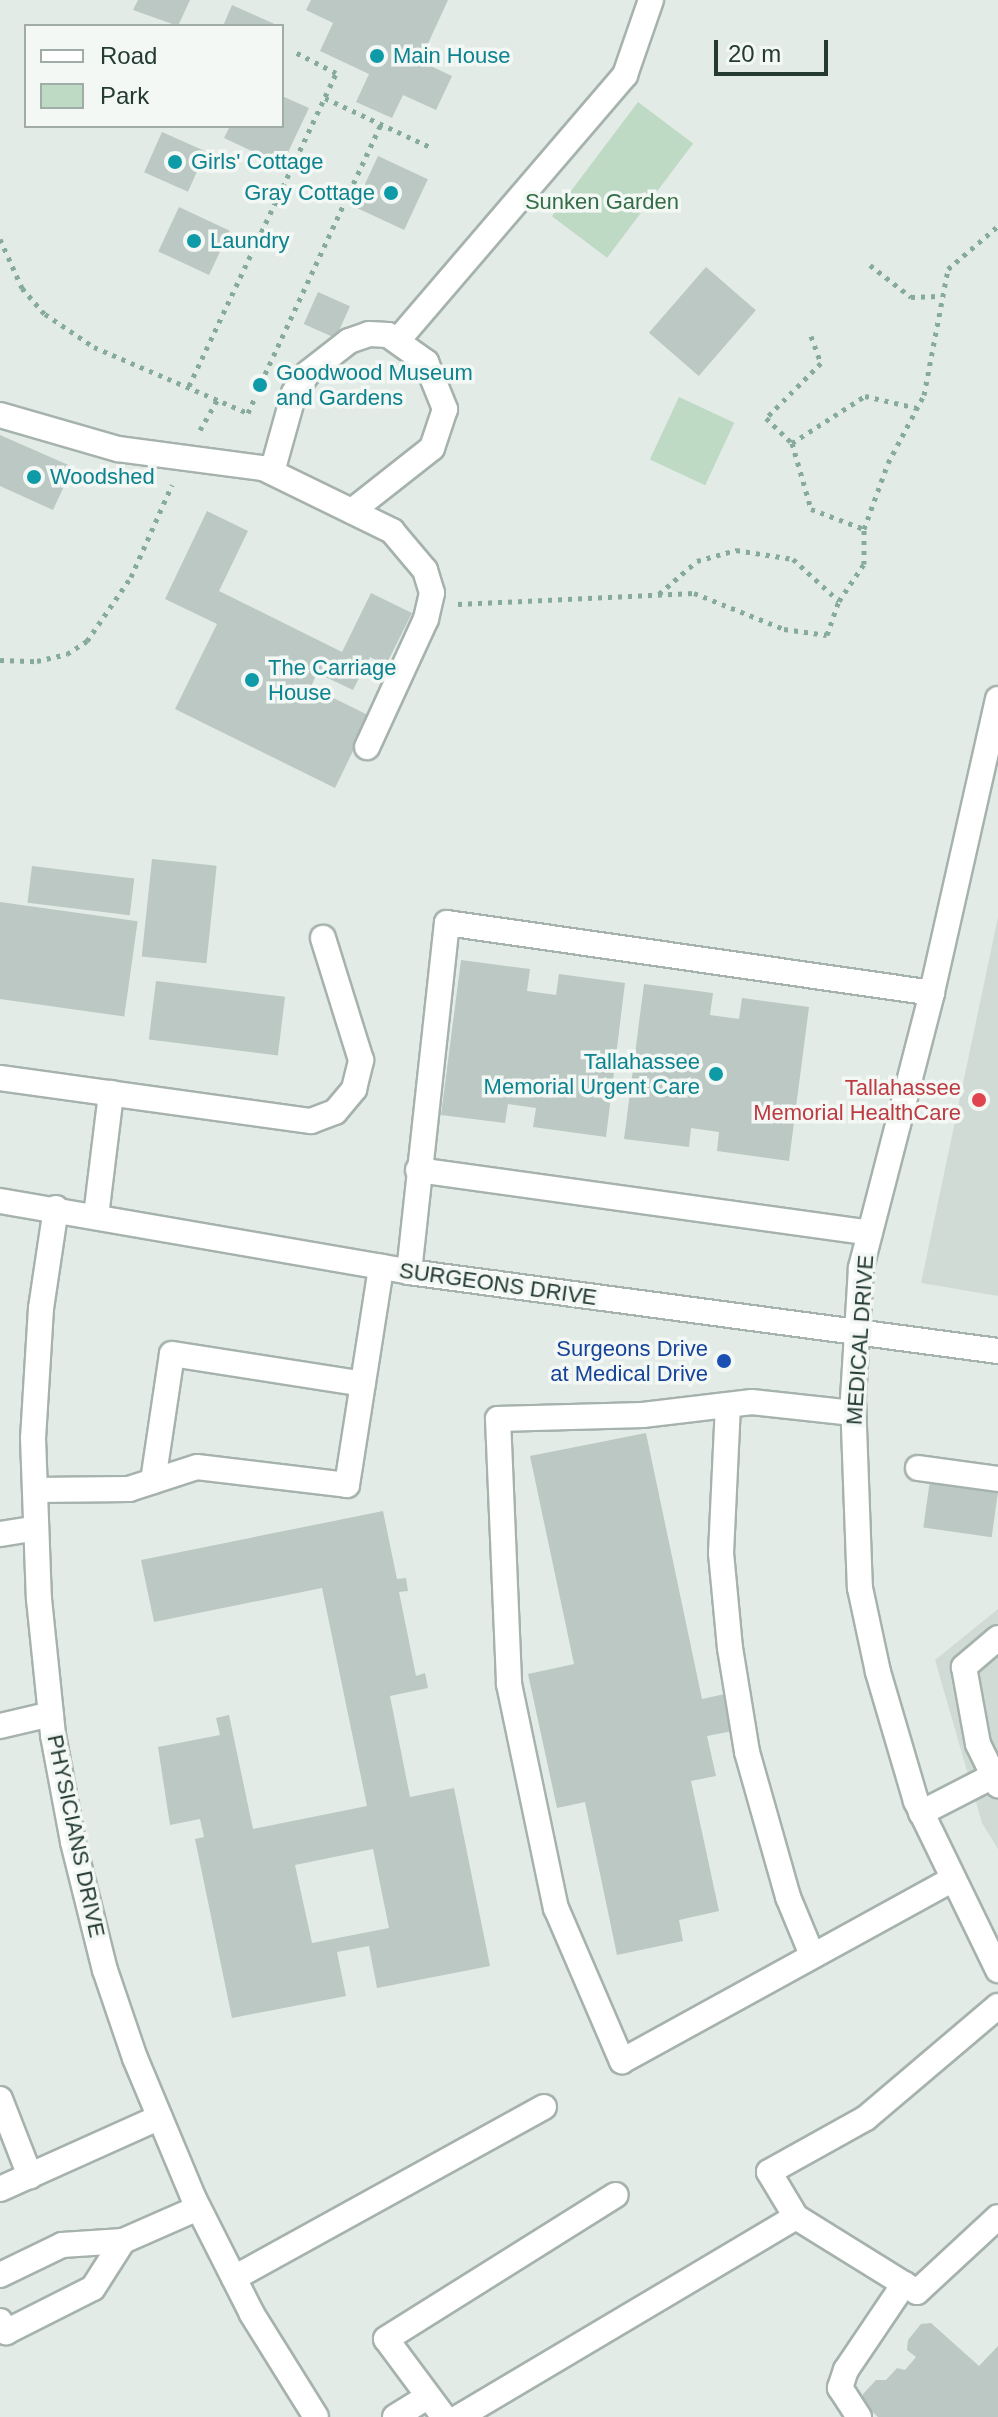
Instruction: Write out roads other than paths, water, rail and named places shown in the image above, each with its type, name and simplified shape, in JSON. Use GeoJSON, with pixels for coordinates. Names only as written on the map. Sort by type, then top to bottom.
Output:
{"type":"FeatureCollection","features":[{"type":"Feature","properties":{"kind":"street"},"geometry":{"type":"LineString","coordinates":[[398,340],[625,75],[651,0]]}},
{"type":"Feature","properties":{"kind":"street"},"geometry":{"type":"LineString","coordinates":[[272,472],[294,393],[308,373],[349,341],[369,334],[398,340],[426,362],[439,384],[445,409],[439,434],[432,448],[352,511]]}},
{"type":"Feature","properties":{"kind":"street"},"geometry":{"type":"LineString","coordinates":[[0,415],[118,449],[272,472],[392,531],[425,570],[430,603],[367,747]]}},
{"type":"Feature","properties":{"kind":"street","name":"MEDICAL DRIVE"},"geometry":{"type":"LineString","coordinates":[[998,699],[932,993],[861,1268],[853,1413],[860,1588],[878,1672],[921,1813],[951,1880],[998,1970]]}},
{"type":"Feature","properties":{"kind":"street"},"geometry":{"type":"LineString","coordinates":[[409,1272],[447,923],[932,993]]}},
{"type":"Feature","properties":{"kind":"street"},"geometry":{"type":"LineString","coordinates":[[0,1078],[311,1121],[335,1112],[354,1089],[361,1060],[323,938]]}},
{"type":"Feature","properties":{"kind":"street"},"geometry":{"type":"LineString","coordinates":[[96,1216],[111,1093]]}},
{"type":"Feature","properties":{"kind":"street"},"geometry":{"type":"LineString","coordinates":[[418,1170],[870,1233]]}},
{"type":"Feature","properties":{"kind":"street","name":"SURGEONS DRIVE"},"geometry":{"type":"LineString","coordinates":[[0,1201],[56,1208],[409,1272],[998,1351]]}},
{"type":"Feature","properties":{"kind":"street","name":"PHYSICIANS DRIVE"},"geometry":{"type":"LineString","coordinates":[[56,1208],[41,1308],[36,1528],[51,1714],[73,1842],[105,1970],[198,2208],[234,2278],[316,2417]]}},
{"type":"Feature","properties":{"kind":"street"},"geometry":{"type":"LineString","coordinates":[[35,1490],[129,1489],[197,1467],[347,1485],[381,1267]]}},
{"type":"Feature","properties":{"kind":"street"},"geometry":{"type":"LineString","coordinates":[[153,1481],[172,1354],[363,1384]]}},
{"type":"Feature","properties":{"kind":"street"},"geometry":{"type":"LineString","coordinates":[[853,1413],[752,1402],[643,1415],[498,1419],[509,1684],[556,1908],[622,2061],[951,1880]]}},
{"type":"Feature","properties":{"kind":"street"},"geometry":{"type":"LineString","coordinates":[[728,1405],[721,1553],[730,1648],[747,1752],[788,1897],[812,1955]]}},
{"type":"Feature","properties":{"kind":"street"},"geometry":{"type":"LineString","coordinates":[[918,1468],[998,1479]]}},
{"type":"Feature","properties":{"kind":"street"},"geometry":{"type":"LineString","coordinates":[[0,1534],[36,1528]]}},
{"type":"Feature","properties":{"kind":"street"},"geometry":{"type":"LineString","coordinates":[[921,1813],[996,1780],[978,1744],[964,1667],[998,1638]]}},
{"type":"Feature","properties":{"kind":"street"},"geometry":{"type":"LineString","coordinates":[[0,1726],[51,1714]]}},
{"type":"Feature","properties":{"kind":"street"},"geometry":{"type":"LineString","coordinates":[[998,2006],[866,2118],[769,2172],[796,2217],[917,2292],[998,2217]]}},
{"type":"Feature","properties":{"kind":"street"},"geometry":{"type":"LineString","coordinates":[[0,2099],[30,2176]]}},
{"type":"Feature","properties":{"kind":"street"},"geometry":{"type":"LineString","coordinates":[[234,2278],[544,2107]]}},
{"type":"Feature","properties":{"kind":"street"},"geometry":{"type":"LineString","coordinates":[[0,2189],[160,2117]]}},
{"type":"Feature","properties":{"kind":"street"},"geometry":{"type":"LineString","coordinates":[[444,2417],[386,2339],[616,2195]]}},
{"type":"Feature","properties":{"kind":"street"},"geometry":{"type":"LineString","coordinates":[[0,2275],[62,2245],[123,2241],[198,2208]]}},
{"type":"Feature","properties":{"kind":"street"},"geometry":{"type":"LineString","coordinates":[[459,2417],[796,2217]]}},
{"type":"Feature","properties":{"kind":"street"},"geometry":{"type":"LineString","coordinates":[[0,2321],[6,2332],[93,2288],[123,2241]]}},
{"type":"Feature","properties":{"kind":"street"},"geometry":{"type":"LineString","coordinates":[[859,2417],[840,2388],[846,2370],[904,2284]]}},
{"type":"Feature","properties":{"kind":"street"},"geometry":{"type":"LineString","coordinates":[[395,2417],[428,2396]]}},
{"type":"Feature","properties":{"kind":"place","name":"Main House"},"geometry":{"type":"Point","coordinates":[377,56]}},
{"type":"Feature","properties":{"kind":"place","name":"Girls' Cottage"},"geometry":{"type":"Point","coordinates":[175,162]}},
{"type":"Feature","properties":{"kind":"place","name":"Gray Cottage"},"geometry":{"type":"Point","coordinates":[391,193]}},
{"type":"Feature","properties":{"kind":"place","name":"Laundry"},"geometry":{"type":"Point","coordinates":[194,241]}},
{"type":"Feature","properties":{"kind":"place","name":"Goodwood Museum and Gardens"},"geometry":{"type":"Point","coordinates":[260,385]}},
{"type":"Feature","properties":{"kind":"place","name":"Woodshed"},"geometry":{"type":"Point","coordinates":[34,477]}},
{"type":"Feature","properties":{"kind":"place","name":"The Carriage House"},"geometry":{"type":"Point","coordinates":[252,680]}},
{"type":"Feature","properties":{"kind":"place","name":"Tallahassee Memorial Urgent Care"},"geometry":{"type":"Point","coordinates":[716,1074]}},
{"type":"Feature","properties":{"kind":"place","name":"Tallahassee Memorial HealthCare"},"geometry":{"type":"Point","coordinates":[979,1100]}},
{"type":"Feature","properties":{"kind":"place","name":"Surgeons Drive at Medical Drive"},"geometry":{"type":"Point","coordinates":[724,1361]}},
{"type":"Feature","properties":{"kind":"park label","name":"Sunken Garden"},"geometry":{"type":"Point","coordinates":[602,202]}}]}
